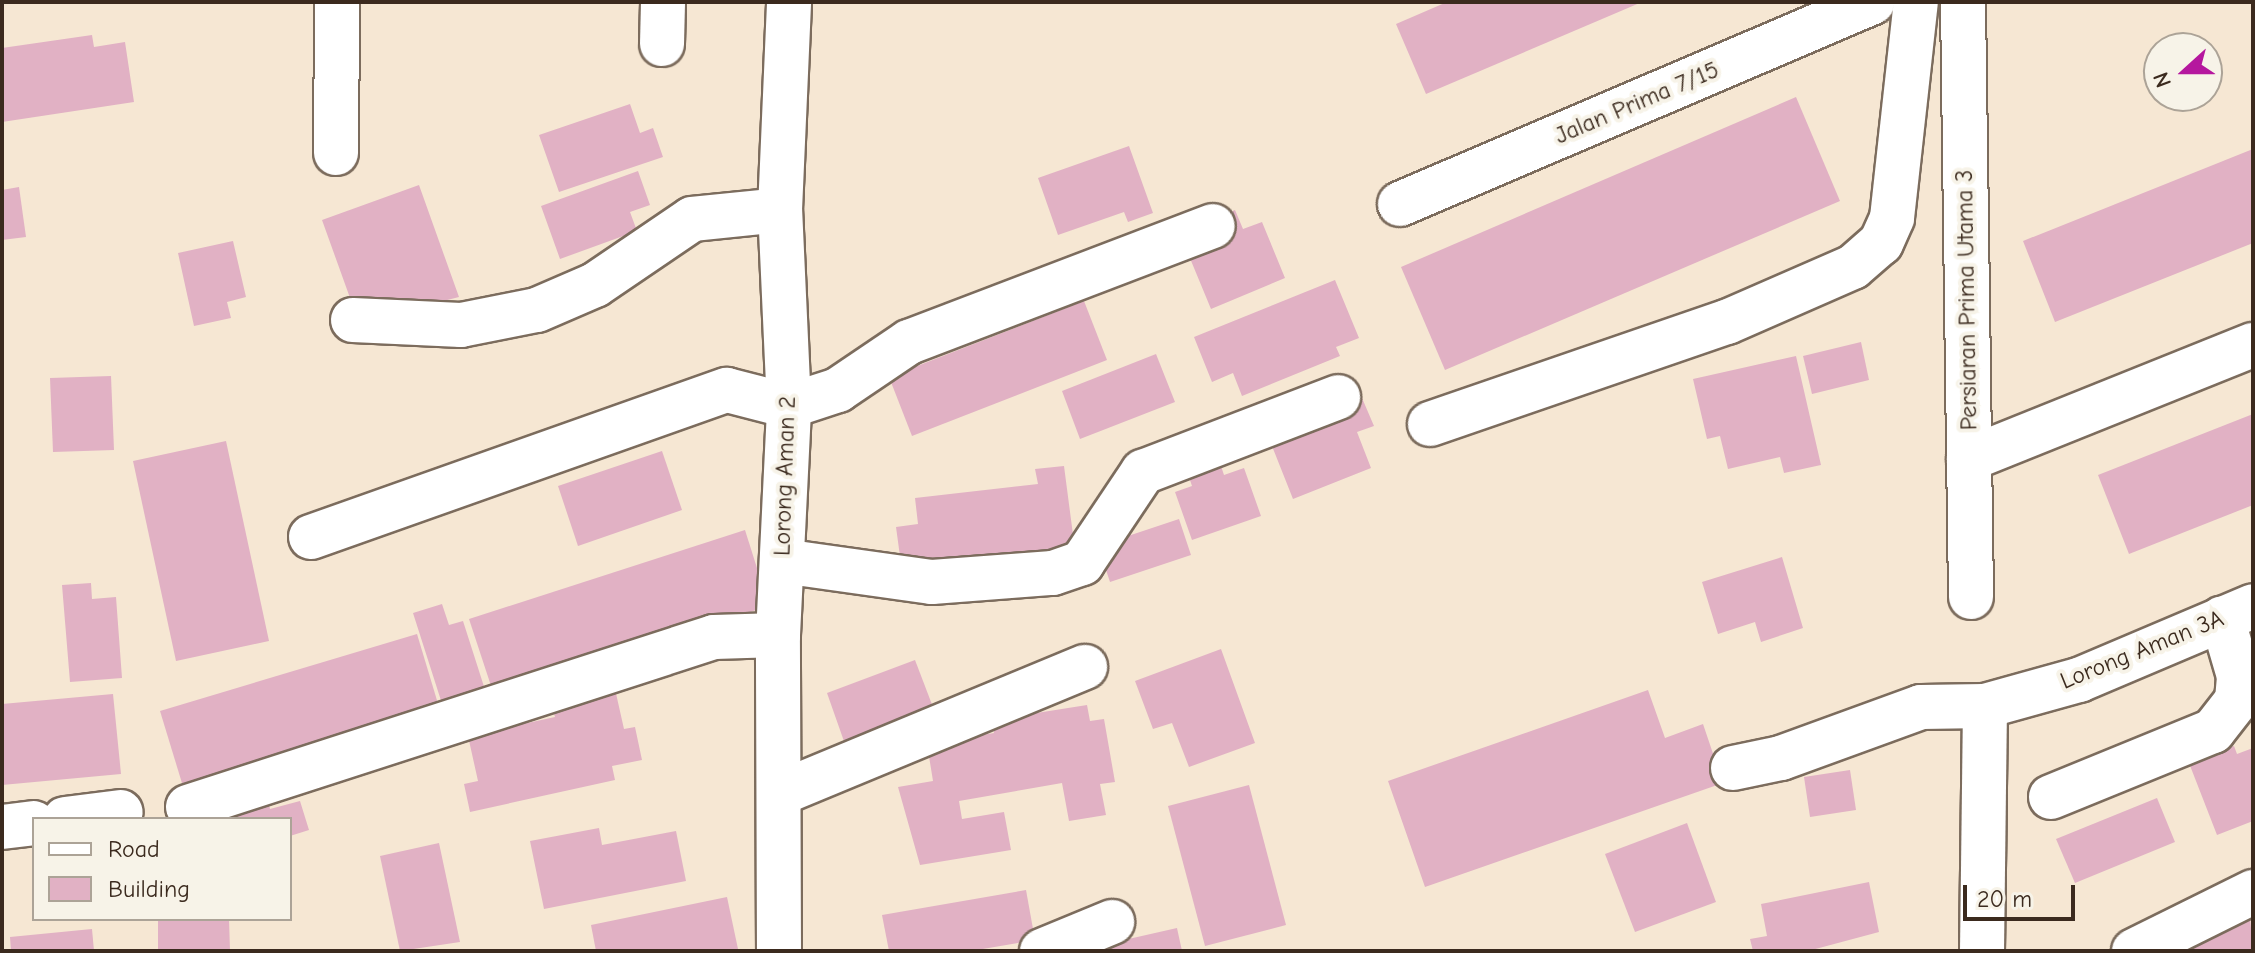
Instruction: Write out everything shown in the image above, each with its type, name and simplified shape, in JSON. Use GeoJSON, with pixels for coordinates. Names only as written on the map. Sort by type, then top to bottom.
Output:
{"type":"FeatureCollection","features":[{"type":"Feature","properties":{"kind":"street"},"geometry":{"type":"LineString","coordinates":[[336,153],[337,2]]}},
{"type":"Feature","properties":{"kind":"street","name":"Lorong Aman 2"},"geometry":{"type":"LineString","coordinates":[[779,951],[783,792],[778,635],[789,406],[780,210],[789,2]]}},
{"type":"Feature","properties":{"kind":"street","name":"Jalan Prima 7/15"},"geometry":{"type":"LineString","coordinates":[[1400,204],[1873,2]]}},
{"type":"Feature","properties":{"kind":"street"},"geometry":{"type":"LineString","coordinates":[[1430,424],[1727,322],[1853,267],[1881,243],[1892,218],[1916,2]]}},
{"type":"Feature","properties":{"kind":"street","name":"Persiaran Prima Utama 3"},"geometry":{"type":"LineString","coordinates":[[1963,2],[1971,597]]}},
{"type":"Feature","properties":{"kind":"street"},"geometry":{"type":"LineString","coordinates":[[353,320],[461,325],[537,310],[595,285],[692,219],[780,210]]}},
{"type":"Feature","properties":{"kind":"street"},"geometry":{"type":"LineString","coordinates":[[311,537],[727,390],[789,406],[838,390],[909,342],[1213,226]]}},
{"type":"Feature","properties":{"kind":"street"},"geometry":{"type":"LineString","coordinates":[[1969,459],[2253,345]]}},
{"type":"Feature","properties":{"kind":"street"},"geometry":{"type":"LineString","coordinates":[[782,561],[932,582],[1053,573],[1082,563],[1143,472],[1338,397]]}},
{"type":"Feature","properties":{"kind":"street"},"geometry":{"type":"LineString","coordinates":[[2051,797],[2213,731],[2237,700],[2237,612]]}},
{"type":"Feature","properties":{"kind":"street","name":"Lorong Aman 3A"},"geometry":{"type":"LineString","coordinates":[[1733,768],[1781,758],[1921,707],[1985,706],[2079,680],[2237,612]]}},
{"type":"Feature","properties":{"kind":"street"},"geometry":{"type":"LineString","coordinates":[[188,807],[714,637],[778,635]]}},
{"type":"Feature","properties":{"kind":"street"},"geometry":{"type":"LineString","coordinates":[[783,792],[1085,667]]}},
{"type":"Feature","properties":{"kind":"street"},"geometry":{"type":"LineString","coordinates":[[1982,951],[1985,706]]}},
{"type":"Feature","properties":{"kind":"street"},"geometry":{"type":"LineString","coordinates":[[81,817],[121,812]]}},
{"type":"Feature","properties":{"kind":"street"},"geometry":{"type":"LineString","coordinates":[[2,827],[32,823]]}},
{"type":"Feature","properties":{"kind":"street"},"geometry":{"type":"LineString","coordinates":[[2134,951],[2253,892]]}},
{"type":"Feature","properties":{"kind":"street"},"geometry":{"type":"LineString","coordinates":[[1042,951],[1112,922]]}},
{"type":"Feature","properties":{"kind":"building"},"geometry":{"type":"Polygon","coordinates":[[[1447,2],[1642,2],[1426,94],[1396,24],[1447,2]]]}},
{"type":"Feature","properties":{"kind":"building"},"geometry":{"type":"Polygon","coordinates":[[[92,35],[94,47],[125,42],[134,102],[2,122],[2,48],[92,35]]]}},
{"type":"Feature","properties":{"kind":"building"},"geometry":{"type":"Polygon","coordinates":[[[1796,97],[1840,201],[1445,370],[1401,267],[1796,97]]]}},
{"type":"Feature","properties":{"kind":"building"},"geometry":{"type":"Polygon","coordinates":[[[630,104],[640,133],[653,128],[663,157],[559,192],[539,135],[630,104]]]}},
{"type":"Feature","properties":{"kind":"building"},"geometry":{"type":"Polygon","coordinates":[[[1129,146],[1153,213],[1128,222],[1124,212],[1058,235],[1038,178],[1129,146]]]}},
{"type":"Feature","properties":{"kind":"building"},"geometry":{"type":"Polygon","coordinates":[[[2253,149],[2253,243],[2055,322],[2023,241],[2253,149]]]}},
{"type":"Feature","properties":{"kind":"building"},"geometry":{"type":"Polygon","coordinates":[[[638,171],[650,205],[630,212],[637,231],[560,259],[541,206],[638,171]]]}},
{"type":"Feature","properties":{"kind":"building"},"geometry":{"type":"Polygon","coordinates":[[[419,185],[459,297],[392,314],[386,297],[354,309],[322,220],[419,185]]]}},
{"type":"Feature","properties":{"kind":"building"},"geometry":{"type":"Polygon","coordinates":[[[19,187],[26,237],[2,240],[2,190],[19,187]]]}},
{"type":"Feature","properties":{"kind":"building"},"geometry":{"type":"Polygon","coordinates":[[[1235,210],[1243,229],[1262,222],[1285,278],[1211,309],[1187,251],[1197,226],[1235,210]]]}},
{"type":"Feature","properties":{"kind":"building"},"geometry":{"type":"Polygon","coordinates":[[[233,241],[246,297],[227,302],[231,318],[194,326],[178,253],[233,241]]]}},
{"type":"Feature","properties":{"kind":"building"},"geometry":{"type":"Polygon","coordinates":[[[1335,280],[1359,338],[1336,347],[1340,356],[1242,396],[1233,373],[1212,382],[1194,337],[1335,280]]]}},
{"type":"Feature","properties":{"kind":"building"},"geometry":{"type":"Polygon","coordinates":[[[1084,301],[1107,360],[912,436],[889,377],[1084,301]]]}},
{"type":"Feature","properties":{"kind":"building"},"geometry":{"type":"Polygon","coordinates":[[[1861,342],[1869,380],[1812,394],[1803,356],[1861,342]]]}},
{"type":"Feature","properties":{"kind":"building"},"geometry":{"type":"Polygon","coordinates":[[[1156,354],[1175,402],[1080,439],[1062,391],[1156,354]]]}},
{"type":"Feature","properties":{"kind":"building"},"geometry":{"type":"Polygon","coordinates":[[[1796,356],[1821,465],[1784,473],[1780,457],[1728,469],[1720,436],[1707,439],[1693,379],[1796,356]]]}},
{"type":"Feature","properties":{"kind":"building"},"geometry":{"type":"Polygon","coordinates":[[[111,376],[114,450],[53,452],[50,378],[111,376]]]}},
{"type":"Feature","properties":{"kind":"building"},"geometry":{"type":"Polygon","coordinates":[[[1362,398],[1374,426],[1357,432],[1371,468],[1293,499],[1268,436],[1362,398]]]}},
{"type":"Feature","properties":{"kind":"building"},"geometry":{"type":"Polygon","coordinates":[[[2253,414],[2253,505],[2129,554],[2098,475],[2253,414]]]}},
{"type":"Feature","properties":{"kind":"building"},"geometry":{"type":"Polygon","coordinates":[[[226,441],[269,641],[176,661],[133,461],[226,441]]]}},
{"type":"Feature","properties":{"kind":"building"},"geometry":{"type":"Polygon","coordinates":[[[662,451],[682,510],[578,546],[558,486],[662,451]]]}},
{"type":"Feature","properties":{"kind":"building"},"geometry":{"type":"Polygon","coordinates":[[[1218,457],[1224,475],[1244,468],[1261,516],[1192,540],[1175,492],[1192,486],[1186,468],[1218,457]]]}},
{"type":"Feature","properties":{"kind":"building"},"geometry":{"type":"Polygon","coordinates":[[[1064,466],[1075,550],[902,571],[896,527],[918,524],[915,498],[1038,484],[1035,469],[1064,466]]]}},
{"type":"Feature","properties":{"kind":"building"},"geometry":{"type":"Polygon","coordinates":[[[1179,519],[1191,555],[1110,582],[1098,546],[1179,519]]]}},
{"type":"Feature","properties":{"kind":"building"},"geometry":{"type":"Polygon","coordinates":[[[745,530],[769,606],[494,695],[469,619],[745,530]]]}},
{"type":"Feature","properties":{"kind":"building"},"geometry":{"type":"Polygon","coordinates":[[[1782,557],[1803,628],[1761,642],[1755,622],[1718,634],[1702,582],[1782,557]]]}},
{"type":"Feature","properties":{"kind":"building"},"geometry":{"type":"Polygon","coordinates":[[[91,583],[92,599],[116,597],[122,678],[70,682],[62,585],[91,583]]]}},
{"type":"Feature","properties":{"kind":"building"},"geometry":{"type":"Polygon","coordinates":[[[442,604],[449,625],[463,621],[487,696],[444,710],[413,613],[442,604]]]}},
{"type":"Feature","properties":{"kind":"building"},"geometry":{"type":"Polygon","coordinates":[[[417,634],[442,717],[185,793],[160,711],[417,634]]]}},
{"type":"Feature","properties":{"kind":"building"},"geometry":{"type":"Polygon","coordinates":[[[1221,649],[1255,743],[1189,767],[1172,723],[1153,729],[1135,681],[1221,649]]]}},
{"type":"Feature","properties":{"kind":"building"},"geometry":{"type":"Polygon","coordinates":[[[915,660],[936,715],[846,747],[827,693],[915,660]]]}},
{"type":"Feature","properties":{"kind":"building"},"geometry":{"type":"Polygon","coordinates":[[[615,689],[624,729],[635,727],[642,760],[612,766],[615,780],[470,812],[464,784],[478,781],[468,736],[555,717],[551,703],[615,689]]]}},
{"type":"Feature","properties":{"kind":"building"},"geometry":{"type":"Polygon","coordinates":[[[1648,690],[1665,738],[1703,724],[1723,783],[1425,887],[1388,781],[1648,690]]]}},
{"type":"Feature","properties":{"kind":"building"},"geometry":{"type":"Polygon","coordinates":[[[113,694],[121,774],[2,785],[2,704],[113,694]]]}},
{"type":"Feature","properties":{"kind":"building"},"geometry":{"type":"Polygon","coordinates":[[[1087,705],[1090,721],[1104,719],[1115,782],[1100,784],[1106,815],[1069,821],[1062,783],[959,801],[962,819],[1004,812],[1011,850],[920,865],[898,787],[933,781],[927,744],[994,733],[992,720],[1087,705]]]}},
{"type":"Feature","properties":{"kind":"building"},"geometry":{"type":"Polygon","coordinates":[[[2234,746],[2237,754],[2253,748],[2253,821],[2217,835],[2189,763],[2234,746]]]}},
{"type":"Feature","properties":{"kind":"building"},"geometry":{"type":"Polygon","coordinates":[[[1850,770],[1856,810],[1810,817],[1804,777],[1850,770]]]}},
{"type":"Feature","properties":{"kind":"building"},"geometry":{"type":"Polygon","coordinates":[[[1249,785],[1286,925],[1205,946],[1168,806],[1249,785]]]}},
{"type":"Feature","properties":{"kind":"building"},"geometry":{"type":"Polygon","coordinates":[[[266,792],[270,809],[300,801],[309,830],[292,835],[292,817],[177,817],[266,792]]]}},
{"type":"Feature","properties":{"kind":"building"},"geometry":{"type":"Polygon","coordinates":[[[2157,798],[2175,842],[2075,883],[2056,839],[2157,798]]]}},
{"type":"Feature","properties":{"kind":"building"},"geometry":{"type":"Polygon","coordinates":[[[1687,823],[1716,902],[1635,932],[1605,854],[1687,823]]]}},
{"type":"Feature","properties":{"kind":"building"},"geometry":{"type":"Polygon","coordinates":[[[599,828],[602,845],[676,831],[686,881],[544,909],[530,841],[599,828]]]}},
{"type":"Feature","properties":{"kind":"building"},"geometry":{"type":"Polygon","coordinates":[[[439,843],[460,942],[400,951],[380,856],[439,843]]]}},
{"type":"Feature","properties":{"kind":"building"},"geometry":{"type":"Polygon","coordinates":[[[1869,882],[1879,932],[1808,951],[1753,951],[1750,939],[1767,936],[1761,904],[1869,882]]]}},
{"type":"Feature","properties":{"kind":"building"},"geometry":{"type":"Polygon","coordinates":[[[1026,890],[1035,940],[971,951],[889,951],[882,915],[1026,890]]]}},
{"type":"Feature","properties":{"kind":"building"},"geometry":{"type":"Polygon","coordinates":[[[727,897],[738,949],[596,951],[591,925],[727,897]]]}},
{"type":"Feature","properties":{"kind":"building"},"geometry":{"type":"Polygon","coordinates":[[[2250,917],[2253,951],[2163,951],[2250,917]]]}},
{"type":"Feature","properties":{"kind":"building"},"geometry":{"type":"Polygon","coordinates":[[[158,921],[229,921],[230,951],[158,951],[158,921]]]}},
{"type":"Feature","properties":{"kind":"building"},"geometry":{"type":"Polygon","coordinates":[[[1177,928],[1182,951],[1080,951],[1080,950],[1177,928]]]}},
{"type":"Feature","properties":{"kind":"building"},"geometry":{"type":"Polygon","coordinates":[[[92,929],[94,951],[11,951],[10,937],[92,929]]]}}]}
